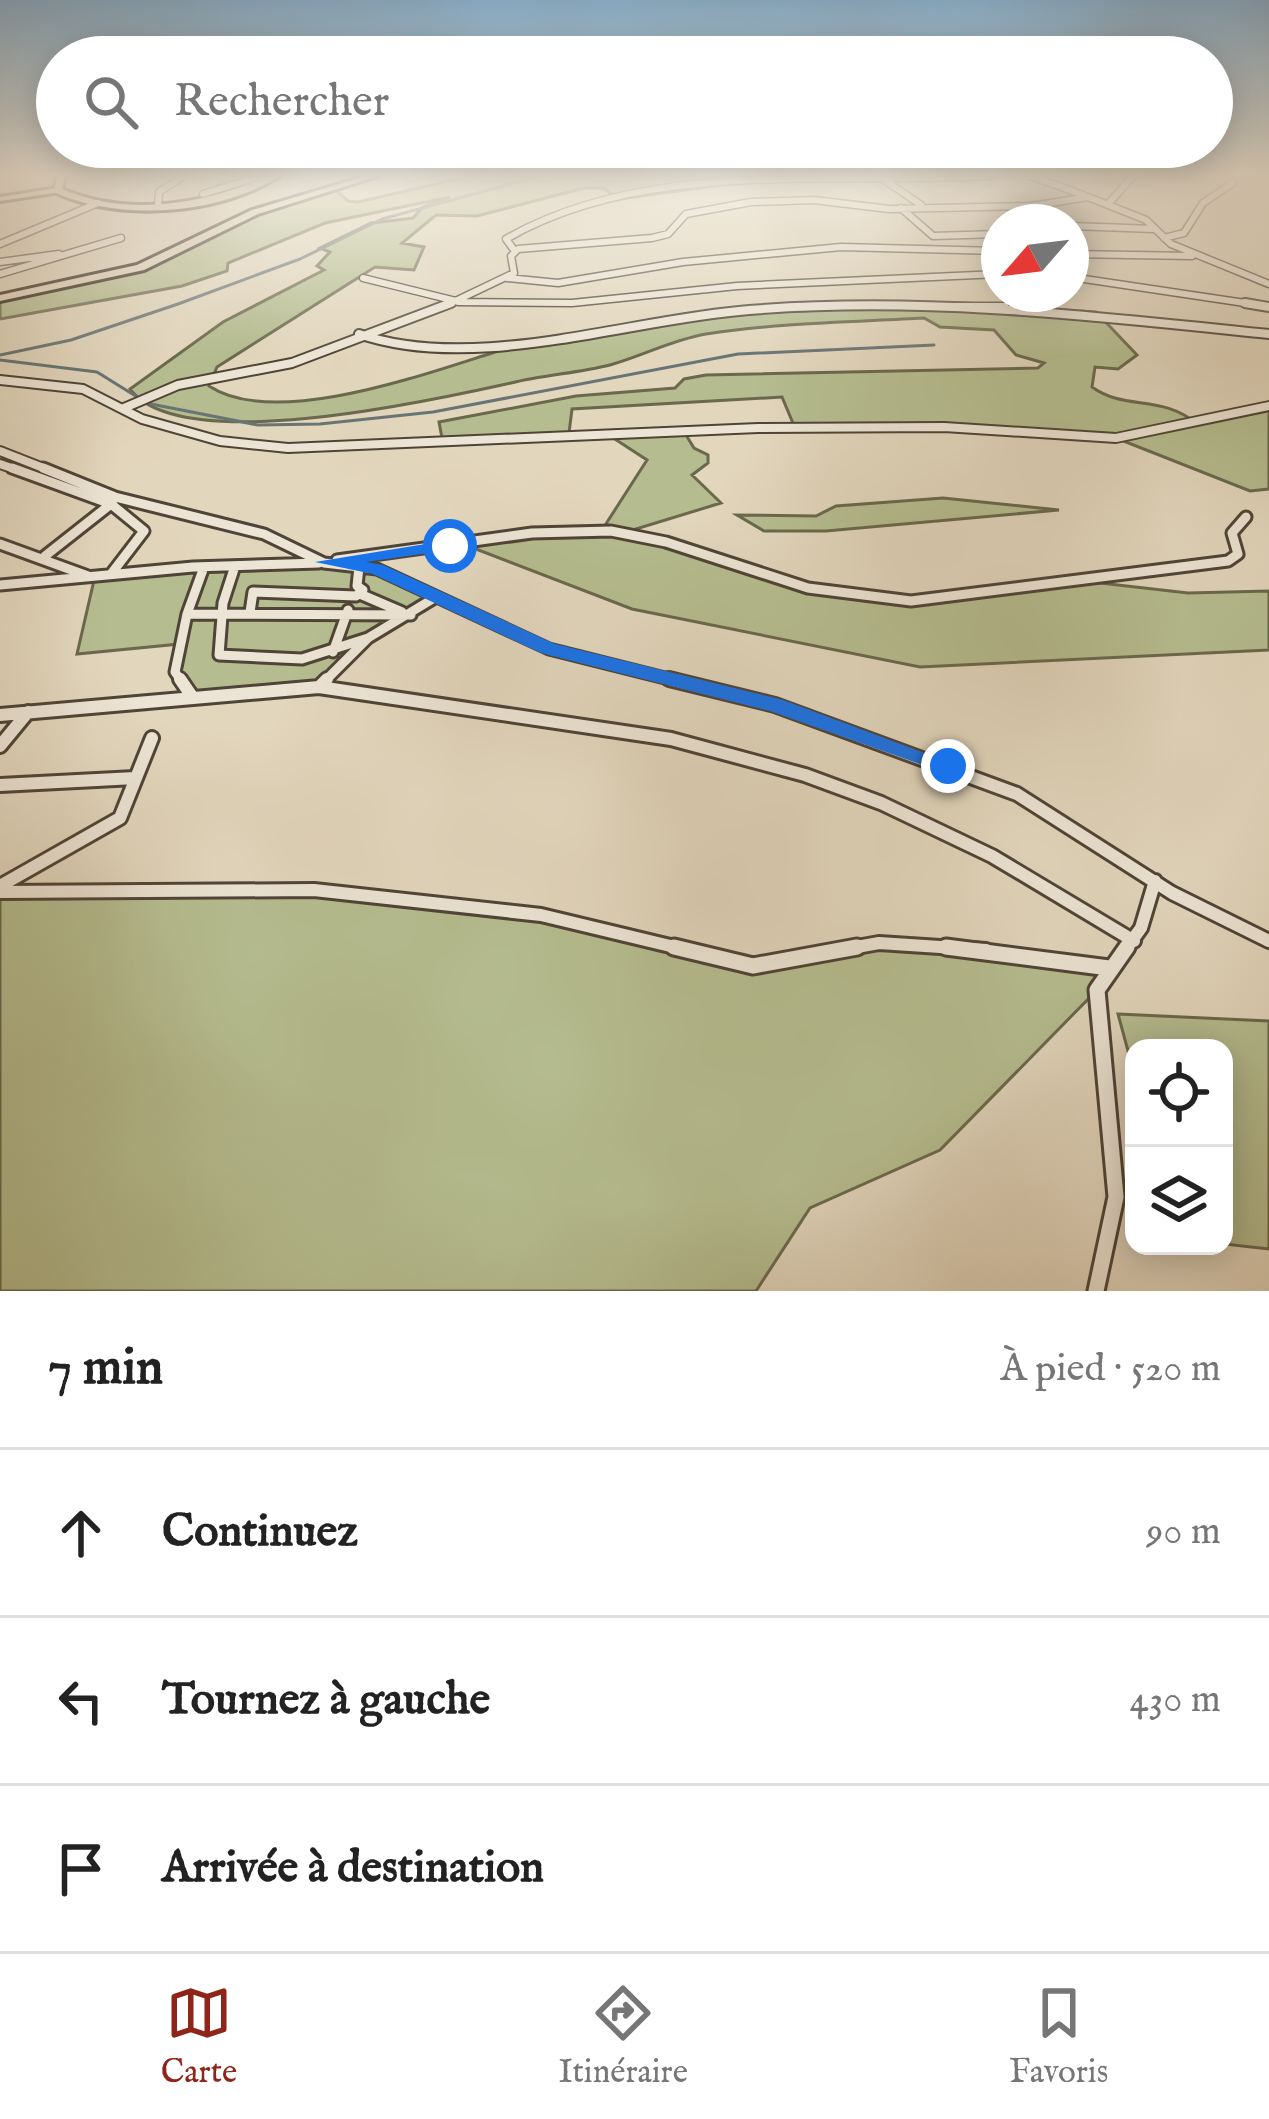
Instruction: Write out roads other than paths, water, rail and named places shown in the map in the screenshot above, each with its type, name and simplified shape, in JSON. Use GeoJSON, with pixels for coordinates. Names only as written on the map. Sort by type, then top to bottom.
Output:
{"type":"FeatureCollection","features":[{"type":"Feature","properties":{"kind":"highway"},"geometry":{"type":"LineString","coordinates":[[0,298],[140,268],[205,236]]}},
{"type":"Feature","properties":{"kind":"street"},"geometry":{"type":"LineString","coordinates":[[124,408],[178,385],[289,364],[455,301],[517,271],[514,250],[506,239],[510,236]]}},
{"type":"Feature","properties":{"kind":"street"},"geometry":{"type":"LineString","coordinates":[[514,250],[659,236]]}},
{"type":"Feature","properties":{"kind":"street"},"geometry":{"type":"LineString","coordinates":[[1164,238],[1171,236]]}},
{"type":"Feature","properties":{"kind":"street"},"geometry":{"type":"LineString","coordinates":[[0,274],[121,238]]}},
{"type":"Feature","properties":{"kind":"street"},"geometry":{"type":"LineString","coordinates":[[1164,238],[1195,256],[1269,284]]}},
{"type":"Feature","properties":{"kind":"street"},"geometry":{"type":"LineString","coordinates":[[505,278],[559,283],[683,262],[841,248],[981,251]]}},
{"type":"Feature","properties":{"kind":"street"},"geometry":{"type":"LineString","coordinates":[[0,262],[92,249]]}},
{"type":"Feature","properties":{"kind":"street"},"geometry":{"type":"LineString","coordinates":[[1089,255],[1195,256]]}},
{"type":"Feature","properties":{"kind":"street"},"geometry":{"type":"LineString","coordinates":[[363,278],[455,301],[572,303],[737,286],[981,275]]}},
{"type":"Feature","properties":{"kind":"street"},"geometry":{"type":"LineString","coordinates":[[1089,280],[1269,307]]}},
{"type":"Feature","properties":{"kind":"street"},"geometry":{"type":"LineString","coordinates":[[358,334],[386,343],[514,346],[747,310],[961,304],[1096,312],[1269,334]]}},
{"type":"Feature","properties":{"kind":"street"},"geometry":{"type":"LineString","coordinates":[[0,380],[82,389],[220,441],[289,448],[758,428],[926,426],[1116,438],[1269,406]]}},
{"type":"Feature","properties":{"kind":"street"},"geometry":{"type":"LineString","coordinates":[[0,452],[113,501],[144,531],[111,574]]}},
{"type":"Feature","properties":{"kind":"street"},"geometry":{"type":"LineString","coordinates":[[0,464],[113,501],[265,534],[324,562],[402,579],[548,649],[775,705],[920,754],[1017,794],[1155,881],[1269,941]]}},
{"type":"Feature","properties":{"kind":"street"},"geometry":{"type":"LineString","coordinates":[[45,556],[113,501]]}},
{"type":"Feature","properties":{"kind":"street"},"geometry":{"type":"LineString","coordinates":[[0,585],[324,562],[552,531],[602,530],[644,537],[841,595],[903,600],[1083,581],[1149,566],[1228,561],[1238,554],[1232,533],[1246,518]]}},
{"type":"Feature","properties":{"kind":"street"},"geometry":{"type":"LineString","coordinates":[[0,544],[45,556],[88,576]]}},
{"type":"Feature","properties":{"kind":"street"},"geometry":{"type":"LineString","coordinates":[[236,566],[222,614],[218,655],[224,657],[302,658],[333,652],[368,638],[436,597]]}},
{"type":"Feature","properties":{"kind":"street"},"geometry":{"type":"LineString","coordinates":[[250,612],[258,566]]}},
{"type":"Feature","properties":{"kind":"street"},"geometry":{"type":"LineString","coordinates":[[190,695],[175,672],[204,567]]}},
{"type":"Feature","properties":{"kind":"street"},"geometry":{"type":"LineString","coordinates":[[333,652],[357,595],[359,567]]}},
{"type":"Feature","properties":{"kind":"street"},"geometry":{"type":"LineString","coordinates":[[253,592],[357,595],[411,615]]}},
{"type":"Feature","properties":{"kind":"street"},"geometry":{"type":"LineString","coordinates":[[188,614],[411,615]]}},
{"type":"Feature","properties":{"kind":"street"},"geometry":{"type":"LineString","coordinates":[[319,688],[368,638]]}},
{"type":"Feature","properties":{"kind":"street"},"geometry":{"type":"LineString","coordinates":[[0,715],[190,695],[319,688],[620,729],[805,776],[881,803],[992,856],[1134,941]]}},
{"type":"Feature","properties":{"kind":"street"},"geometry":{"type":"LineString","coordinates":[[0,746],[28,712]]}},
{"type":"Feature","properties":{"kind":"street"},"geometry":{"type":"LineString","coordinates":[[0,889],[120,818],[152,738]]}},
{"type":"Feature","properties":{"kind":"street"},"geometry":{"type":"LineString","coordinates":[[0,785],[136,778]]}},
{"type":"Feature","properties":{"kind":"street"},"geometry":{"type":"LineString","coordinates":[[1096,1291],[1116,1197],[1115,1150],[1096,1022],[1097,990],[1108,968],[1134,941],[1155,881]]}},
{"type":"Feature","properties":{"kind":"street"},"geometry":{"type":"LineString","coordinates":[[0,889],[314,890],[541,915],[753,966],[879,944],[980,949],[1108,968]]}},
{"type":"Feature","properties":{"kind":"waterway"},"geometry":{"type":"LineString","coordinates":[[0,355],[71,340],[178,304],[300,259],[347,236]]}},
{"type":"Feature","properties":{"kind":"waterway"},"geometry":{"type":"LineString","coordinates":[[151,404],[258,425],[320,424],[433,412],[738,354],[934,345]]}},
{"type":"Feature","properties":{"kind":"waterway"},"geometry":{"type":"LineString","coordinates":[[0,360],[97,372],[142,400]]}}]}
